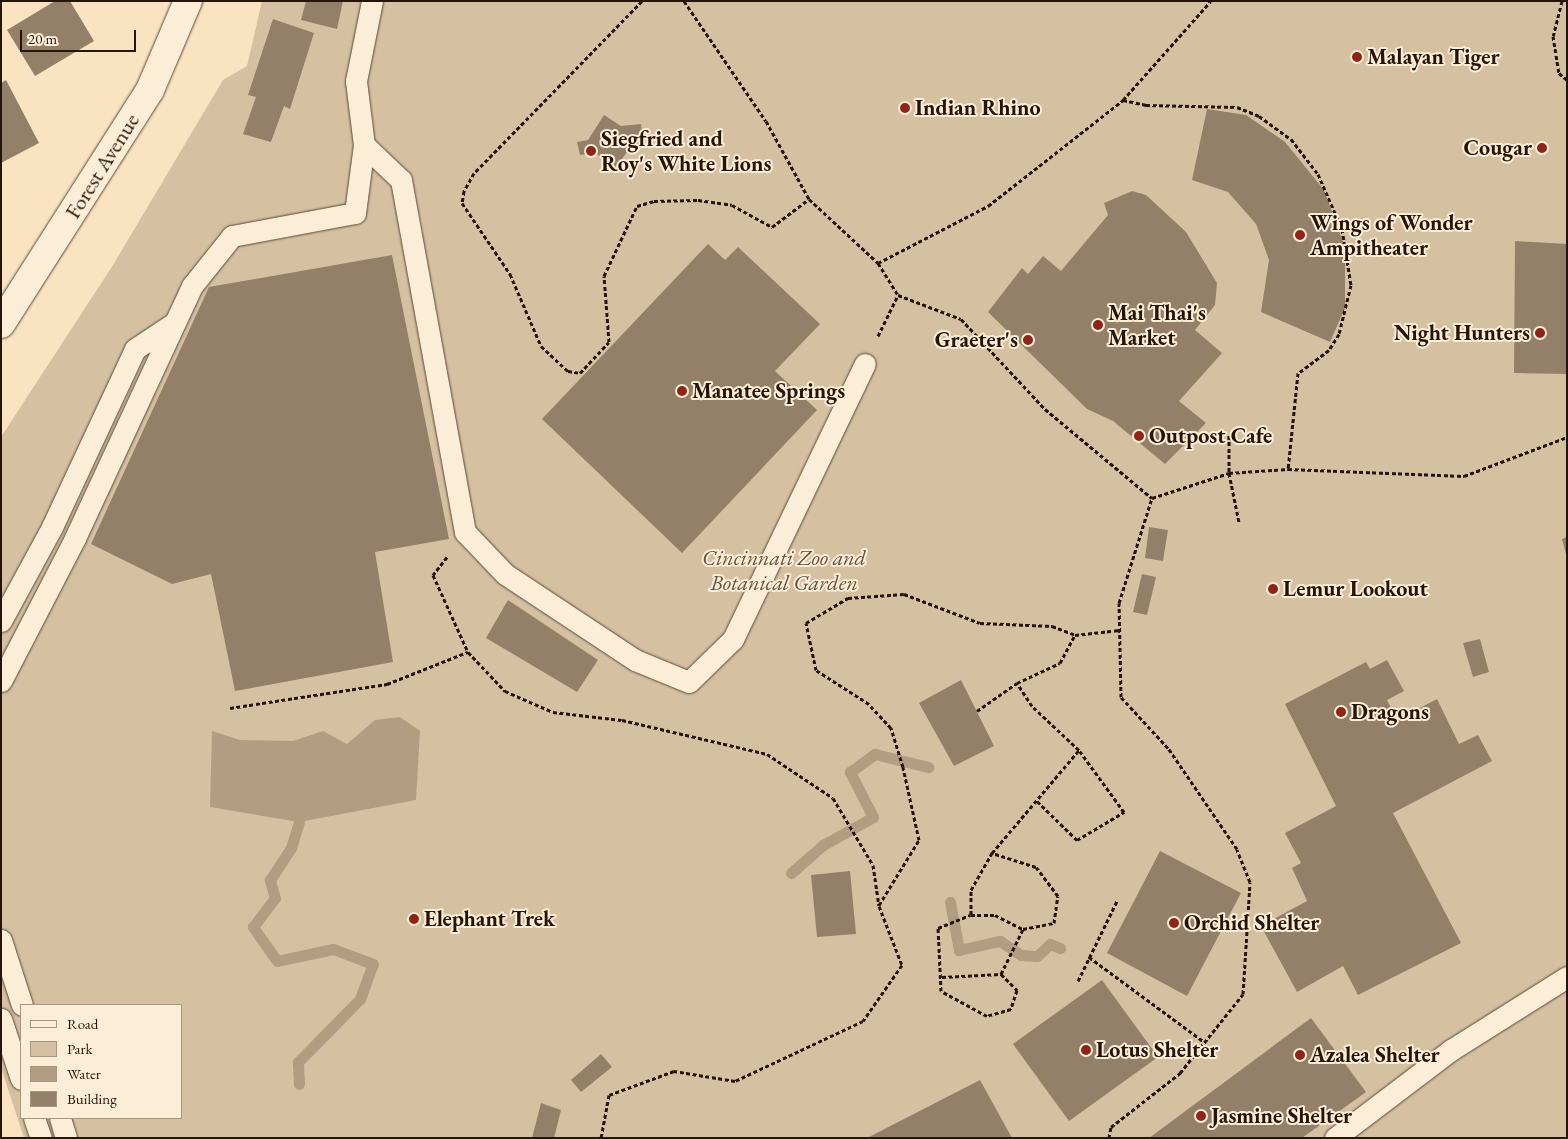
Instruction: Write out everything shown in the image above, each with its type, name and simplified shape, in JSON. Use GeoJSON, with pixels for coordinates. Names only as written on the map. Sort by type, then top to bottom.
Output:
{"type":"FeatureCollection","features":[{"type":"Feature","properties":{"kind":"street","name":"Forest Avenue"},"geometry":{"type":"LineString","coordinates":[[1,324],[150,90],[188,1]]}},
{"type":"Feature","properties":{"kind":"lane"},"geometry":{"type":"LineString","coordinates":[[1,681],[74,538],[192,286],[232,236],[355,213],[364,145],[356,81],[372,1]]}},
{"type":"Feature","properties":{"kind":"lane"},"geometry":{"type":"LineString","coordinates":[[364,145],[401,180],[465,532],[505,574],[635,660],[689,682],[733,639],[864,364]]}},
{"type":"Feature","properties":{"kind":"lane"},"geometry":{"type":"LineString","coordinates":[[1,621],[52,526],[135,349],[174,324]]}},
{"type":"Feature","properties":{"kind":"lane"},"geometry":{"type":"LineString","coordinates":[[1,940],[22,1004]]}},
{"type":"Feature","properties":{"kind":"lane"},"geometry":{"type":"LineString","coordinates":[[1335,1138],[1451,1050],[1567,977]]}},
{"type":"Feature","properties":{"kind":"lane"},"geometry":{"type":"LineString","coordinates":[[1,1019],[20,1076]]}},
{"type":"Feature","properties":{"kind":"lane"},"geometry":{"type":"LineString","coordinates":[[34,1119],[41,1138]]}},
{"type":"Feature","properties":{"kind":"lane"},"geometry":{"type":"LineString","coordinates":[[60,1119],[66,1138]]}},
{"type":"Feature","properties":{"kind":"path"},"geometry":{"type":"LineString","coordinates":[[642,1],[474,173],[464,191],[462,203],[510,274],[541,346],[568,370],[580,373],[609,342],[604,276],[637,206],[689,200],[732,205],[772,227],[809,199]]}},
{"type":"Feature","properties":{"kind":"path"},"geometry":{"type":"LineString","coordinates":[[684,1],[766,121],[809,199],[878,263],[898,296],[961,319],[1045,409],[1152,498]]}},
{"type":"Feature","properties":{"kind":"path"},"geometry":{"type":"LineString","coordinates":[[878,263],[988,206],[1123,100],[1211,1]]}},
{"type":"Feature","properties":{"kind":"path"},"geometry":{"type":"LineString","coordinates":[[1562,1],[1553,36],[1559,73],[1567,80]]}},
{"type":"Feature","properties":{"kind":"path"},"geometry":{"type":"LineString","coordinates":[[1123,100],[1146,105],[1237,107],[1259,116],[1291,139],[1318,174],[1342,229],[1351,285],[1339,334],[1329,350],[1298,373],[1288,468]]}},
{"type":"Feature","properties":{"kind":"path"},"geometry":{"type":"LineString","coordinates":[[864,364],[898,296]]}},
{"type":"Feature","properties":{"kind":"path"},"geometry":{"type":"LineString","coordinates":[[1228,436],[1229,473],[1240,522]]}},
{"type":"Feature","properties":{"kind":"path"},"geometry":{"type":"LineString","coordinates":[[1152,498],[1229,473],[1288,468],[1464,476],[1567,436]]}},
{"type":"Feature","properties":{"kind":"path"},"geometry":{"type":"LineString","coordinates":[[1109,1138],[1111,1127],[1180,1073],[1243,994],[1250,882],[1237,849],[1168,748],[1121,696],[1118,603],[1152,498]]}},
{"type":"Feature","properties":{"kind":"path"},"geometry":{"type":"LineString","coordinates":[[450,552],[433,575],[468,652],[505,691],[553,712],[622,720],[767,754],[833,798],[873,865],[879,906],[902,965],[863,1021],[735,1081],[674,1070],[610,1095],[600,1138]]}},
{"type":"Feature","properties":{"kind":"path"},"geometry":{"type":"LineString","coordinates":[[879,906],[919,840],[903,767],[891,728],[869,704],[816,670],[806,623],[848,598],[904,594],[980,623],[1052,626],[1075,635],[1120,630]]}},
{"type":"Feature","properties":{"kind":"path"},"geometry":{"type":"LineString","coordinates":[[977,710],[1017,683],[1060,663],[1075,635]]}},
{"type":"Feature","properties":{"kind":"path"},"geometry":{"type":"LineString","coordinates":[[230,708],[387,684],[468,652]]}},
{"type":"Feature","properties":{"kind":"path"},"geometry":{"type":"LineString","coordinates":[[1017,683],[1032,706],[1079,750],[1124,812],[1077,840],[1037,801]]}},
{"type":"Feature","properties":{"kind":"path"},"geometry":{"type":"LineString","coordinates":[[971,915],[972,890],[992,853],[1079,750]]}},
{"type":"Feature","properties":{"kind":"path"},"geometry":{"type":"LineString","coordinates":[[942,977],[1001,974],[1017,990],[1011,1009],[987,1016],[941,991],[942,977],[938,928],[971,915],[995,915],[1023,929],[1054,923],[1058,896],[1036,867],[992,853]]}},
{"type":"Feature","properties":{"kind":"path"},"geometry":{"type":"LineString","coordinates":[[1078,980],[1117,901]]}},
{"type":"Feature","properties":{"kind":"path"},"geometry":{"type":"LineString","coordinates":[[1001,974],[1003,963],[1021,940],[1023,929]]}},
{"type":"Feature","properties":{"kind":"path"},"geometry":{"type":"LineString","coordinates":[[1089,957],[1203,1042]]}},
{"type":"Feature","properties":{"kind":"green space","name":"Cincinnati Zoo and Botanical Garden"},"geometry":{"type":"Polygon","coordinates":[[[262,1],[1567,1],[1567,1138],[24,1138],[1,1068],[1,437],[113,265],[223,80],[247,66],[262,1]]]}},
{"type":"Feature","properties":{"kind":"water"},"geometry":{"type":"Polygon","coordinates":[[[400,717],[420,731],[416,800],[299,822],[210,807],[212,731],[240,740],[293,741],[323,731],[347,744],[375,720],[400,717]]]}},
{"type":"Feature","properties":{"kind":"building"},"geometry":{"type":"Polygon","coordinates":[[[55,1],[70,1],[94,41],[35,76],[7,30],[55,1]]]}},
{"type":"Feature","properties":{"kind":"building"},"geometry":{"type":"Polygon","coordinates":[[[306,1],[343,1],[337,29],[301,20],[306,1]]]}},
{"type":"Feature","properties":{"kind":"building"},"geometry":{"type":"Polygon","coordinates":[[[273,19],[314,33],[290,109],[284,106],[271,142],[243,134],[256,97],[248,95],[273,19]]]}},
{"type":"Feature","properties":{"kind":"building"},"geometry":{"type":"Polygon","coordinates":[[[6,80],[39,143],[1,163],[1,83],[6,80]]]}},
{"type":"Feature","properties":{"kind":"building","name":"Wings of Wonder Ampitheater"},"geometry":{"type":"Polygon","coordinates":[[[1207,109],[1246,115],[1285,142],[1324,190],[1345,247],[1345,308],[1330,342],[1261,312],[1269,260],[1256,224],[1228,192],[1192,180],[1207,109]]]}},
{"type":"Feature","properties":{"kind":"building"},"geometry":{"type":"Polygon","coordinates":[[[604,115],[621,126],[641,124],[643,145],[631,147],[615,168],[595,153],[580,155],[577,142],[588,140],[604,115]]]}},
{"type":"Feature","properties":{"kind":"building","name":"Mai Thai's Market"},"geometry":{"type":"Polygon","coordinates":[[[1132,191],[1146,195],[1186,232],[1217,283],[1215,305],[1195,330],[1222,353],[1179,401],[1206,423],[1165,464],[1113,421],[1087,409],[988,312],[1022,268],[1028,274],[1043,256],[1061,271],[1108,215],[1104,203],[1132,191]]]}},
{"type":"Feature","properties":{"kind":"building","name":"Night Hunters"},"geometry":{"type":"Polygon","coordinates":[[[1515,241],[1567,244],[1567,374],[1514,373],[1515,241]]]}},
{"type":"Feature","properties":{"kind":"building","name":"Manatee Springs"},"geometry":{"type":"Polygon","coordinates":[[[708,244],[725,260],[738,247],[820,324],[775,371],[817,410],[682,553],[542,419],[708,244]]]}},
{"type":"Feature","properties":{"kind":"building"},"geometry":{"type":"Polygon","coordinates":[[[392,255],[449,539],[375,552],[393,662],[235,691],[211,574],[172,584],[91,544],[209,287],[392,255]]]}},
{"type":"Feature","properties":{"kind":"building"},"geometry":{"type":"Polygon","coordinates":[[[1149,527],[1168,530],[1163,561],[1145,558],[1149,527]]]}},
{"type":"Feature","properties":{"kind":"building"},"geometry":{"type":"Polygon","coordinates":[[[1567,537],[1567,554],[1566,554],[1562,539],[1567,537]]]}},
{"type":"Feature","properties":{"kind":"building"},"geometry":{"type":"Polygon","coordinates":[[[1142,574],[1156,577],[1147,615],[1133,612],[1142,574]]]}},
{"type":"Feature","properties":{"kind":"building"},"geometry":{"type":"Polygon","coordinates":[[[508,600],[598,660],[577,692],[486,638],[508,600]]]}},
{"type":"Feature","properties":{"kind":"building"},"geometry":{"type":"Polygon","coordinates":[[[1480,639],[1489,672],[1473,677],[1463,643],[1480,639]]]}},
{"type":"Feature","properties":{"kind":"building"},"geometry":{"type":"Polygon","coordinates":[[[1387,660],[1404,691],[1387,700],[1397,720],[1437,699],[1459,744],[1478,735],[1492,761],[1393,813],[1461,943],[1358,995],[1343,966],[1297,992],[1261,926],[1307,901],[1292,868],[1301,863],[1285,833],[1336,806],[1285,704],[1366,662],[1370,669],[1387,660]]]}},
{"type":"Feature","properties":{"kind":"building"},"geometry":{"type":"Polygon","coordinates":[[[961,680],[994,746],[954,766],[919,703],[961,680]]]}},
{"type":"Feature","properties":{"kind":"building","name":"Orchid Shelter"},"geometry":{"type":"Polygon","coordinates":[[[1160,851],[1241,893],[1187,996],[1107,953],[1160,851]]]}},
{"type":"Feature","properties":{"kind":"building"},"geometry":{"type":"Polygon","coordinates":[[[850,871],[856,934],[817,937],[811,875],[850,871]]]}},
{"type":"Feature","properties":{"kind":"building","name":"Lotus Shelter"},"geometry":{"type":"Polygon","coordinates":[[[1102,980],[1158,1057],[1069,1121],[1013,1044],[1102,980]]]}},
{"type":"Feature","properties":{"kind":"building","name":"Azalea Shelter"},"geometry":{"type":"Polygon","coordinates":[[[1311,1018],[1366,1092],[1302,1138],[1149,1138],[1311,1018]]]}},
{"type":"Feature","properties":{"kind":"building"},"geometry":{"type":"Polygon","coordinates":[[[601,1054],[612,1067],[581,1092],[571,1080],[601,1054]]]}},
{"type":"Feature","properties":{"kind":"building"},"geometry":{"type":"Polygon","coordinates":[[[980,1080],[1012,1138],[867,1138],[980,1080]]]}},
{"type":"Feature","properties":{"kind":"building"},"geometry":{"type":"Polygon","coordinates":[[[541,1103],[561,1110],[554,1138],[532,1138],[541,1103]]]}},
{"type":"Feature","properties":{"kind":"waterway"},"geometry":{"type":"LineString","coordinates":[[791,873],[823,845],[873,817],[850,772],[875,754],[928,767]]}},
{"type":"Feature","properties":{"kind":"waterway"},"geometry":{"type":"LineString","coordinates":[[299,822],[291,848],[270,880],[275,898],[253,927],[277,961],[333,949],[373,964],[360,999],[298,1062],[299,1084]]}},
{"type":"Feature","properties":{"kind":"waterway"},"geometry":{"type":"LineString","coordinates":[[950,902],[959,950],[1000,941],[1021,955],[1037,956],[1050,944],[1060,948]]}},
{"type":"Feature","properties":{"kind":"place","name":"Malayan Tiger"},"geometry":{"type":"Point","coordinates":[1357,57]}},
{"type":"Feature","properties":{"kind":"place","name":"Indian Rhino"},"geometry":{"type":"Point","coordinates":[905,108]}},
{"type":"Feature","properties":{"kind":"place","name":"Cougar"},"geometry":{"type":"Point","coordinates":[1542,148]}},
{"type":"Feature","properties":{"kind":"place","name":"Siegfried and Roy's White Lions"},"geometry":{"type":"Point","coordinates":[591,151]}},
{"type":"Feature","properties":{"kind":"place","name":"Wings of Wonder Ampitheater"},"geometry":{"type":"Point","coordinates":[1300,235]}},
{"type":"Feature","properties":{"kind":"place","name":"Mai Thai's Market"},"geometry":{"type":"Point","coordinates":[1098,325]}},
{"type":"Feature","properties":{"kind":"place","name":"Night Hunters"},"geometry":{"type":"Point","coordinates":[1540,333]}},
{"type":"Feature","properties":{"kind":"place","name":"Graeter's"},"geometry":{"type":"Point","coordinates":[1028,340]}},
{"type":"Feature","properties":{"kind":"place","name":"Manatee Springs"},"geometry":{"type":"Point","coordinates":[682,391]}},
{"type":"Feature","properties":{"kind":"place","name":"Outpost Cafe"},"geometry":{"type":"Point","coordinates":[1139,436]}},
{"type":"Feature","properties":{"kind":"place","name":"Lemur Lookout"},"geometry":{"type":"Point","coordinates":[1273,589]}},
{"type":"Feature","properties":{"kind":"place","name":"Dragons"},"geometry":{"type":"Point","coordinates":[1341,712]}},
{"type":"Feature","properties":{"kind":"place","name":"Elephant Trek"},"geometry":{"type":"Point","coordinates":[414,919]}},
{"type":"Feature","properties":{"kind":"place","name":"Orchid Shelter"},"geometry":{"type":"Point","coordinates":[1174,923]}},
{"type":"Feature","properties":{"kind":"place","name":"Lotus Shelter"},"geometry":{"type":"Point","coordinates":[1086,1050]}},
{"type":"Feature","properties":{"kind":"place","name":"Azalea Shelter"},"geometry":{"type":"Point","coordinates":[1300,1055]}},
{"type":"Feature","properties":{"kind":"place","name":"Jasmine Shelter"},"geometry":{"type":"Point","coordinates":[1201,1116]}}]}
